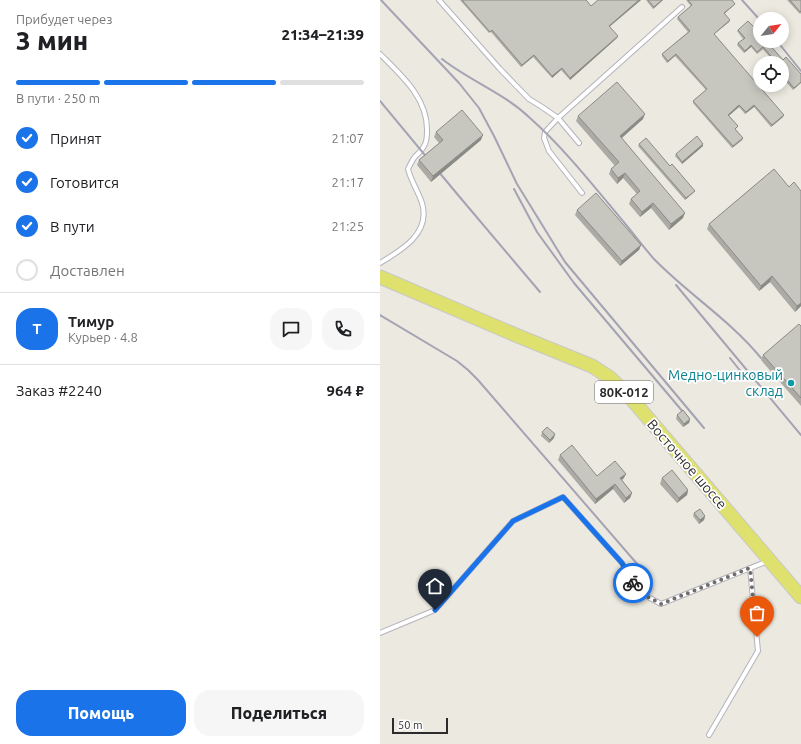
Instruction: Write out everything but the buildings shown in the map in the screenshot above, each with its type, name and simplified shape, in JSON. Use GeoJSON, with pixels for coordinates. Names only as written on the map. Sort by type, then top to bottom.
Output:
{"type":"FeatureCollection","features":[{"type":"Feature","properties":{"kind":"main road","name":"Восточное шоссе"},"geometry":{"type":"LineString","coordinates":[[380,277],[592,366],[610,377],[629,396],[801,597]]}},
{"type":"Feature","properties":{"kind":"lane"},"geometry":{"type":"LineString","coordinates":[[439,0],[491,60],[529,99],[558,118],[579,143]]}},
{"type":"Feature","properties":{"kind":"lane"},"geometry":{"type":"LineString","coordinates":[[582,193],[549,151],[544,138],[545,132],[558,118],[682,7]]}},
{"type":"Feature","properties":{"kind":"lane"},"geometry":{"type":"LineString","coordinates":[[380,54],[408,82],[419,99],[427,118],[427,137],[424,146],[414,157],[408,169],[422,202],[424,211],[422,225],[412,241],[380,263]]}},
{"type":"Feature","properties":{"kind":"lane"},"geometry":{"type":"LineString","coordinates":[[380,633],[435,610],[513,521],[563,497],[622,563],[639,592],[661,604],[770,561]]}},
{"type":"Feature","properties":{"kind":"lane"},"geometry":{"type":"LineString","coordinates":[[709,735],[758,651],[750,568]]}},
{"type":"Feature","properties":{"kind":"railway"},"geometry":{"type":"LineString","coordinates":[[381,0],[459,83],[479,108],[517,184],[565,262],[704,428]]}},
{"type":"Feature","properties":{"kind":"railway"},"geometry":{"type":"LineString","coordinates":[[742,0],[753,12]]}},
{"type":"Feature","properties":{"kind":"railway"},"geometry":{"type":"LineString","coordinates":[[783,48],[801,71]]}},
{"type":"Feature","properties":{"kind":"railway"},"geometry":{"type":"LineString","coordinates":[[442,59],[509,101],[543,130],[580,170],[654,259],[736,331],[761,358]]}},
{"type":"Feature","properties":{"kind":"railway"},"geometry":{"type":"LineString","coordinates":[[380,101],[540,292]]}},
{"type":"Feature","properties":{"kind":"railway"},"geometry":{"type":"LineString","coordinates":[[514,189],[537,232],[574,283],[689,419]]}},
{"type":"Feature","properties":{"kind":"railway"},"geometry":{"type":"LineString","coordinates":[[676,285],[801,435]]}},
{"type":"Feature","properties":{"kind":"railway"},"geometry":{"type":"LineString","coordinates":[[380,315],[457,361],[468,370],[651,580]]}},
{"type":"Feature","properties":{"kind":"railway"},"geometry":{"type":"LineString","coordinates":[[730,358],[746,378]]}},
{"type":"Feature","properties":{"kind":"way so far"},"geometry":{"type":"LineString","coordinates":[[633,583],[639,592],[661,604],[750,568],[757,637]]}},
{"type":"Feature","properties":{"kind":"place","name":"Медно-цинковый склад"},"geometry":{"type":"Point","coordinates":[791,383]}},
{"type":"Feature","properties":{"kind":"route"},"geometry":{"type":"LineString","coordinates":[[435,610],[513,521],[563,497],[622,563],[633,583]]}}]}
